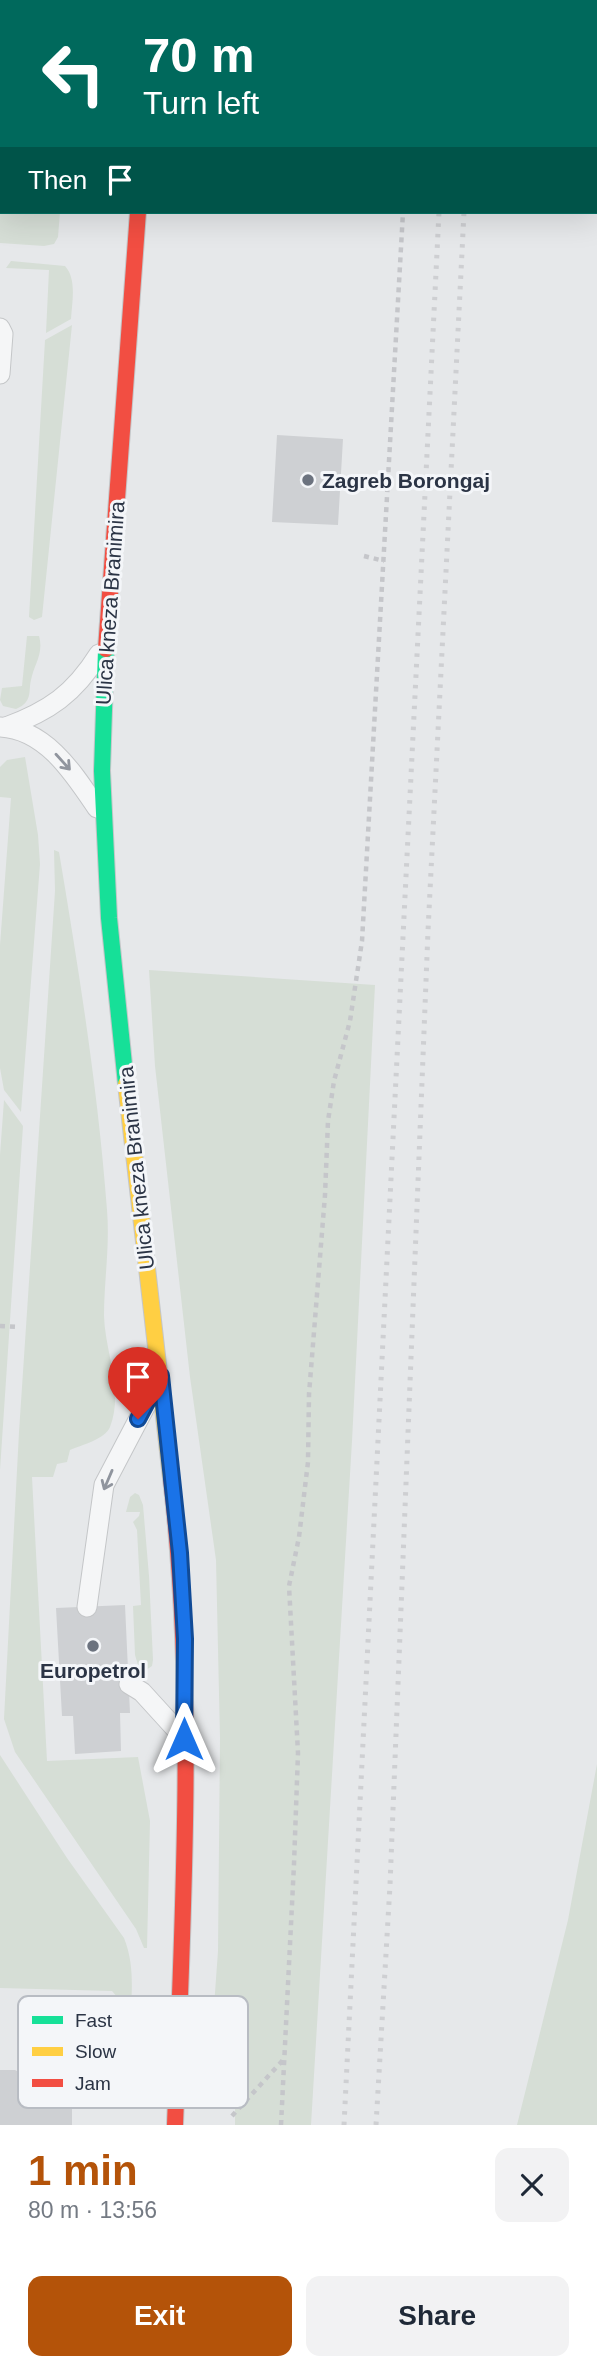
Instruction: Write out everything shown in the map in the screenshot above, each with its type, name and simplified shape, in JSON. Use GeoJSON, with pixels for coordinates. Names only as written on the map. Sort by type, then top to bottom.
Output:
{"type":"FeatureCollection","features":[{"type":"Feature","properties":{"kind":"main road","name":"Ulica kneza Branimira"},"geometry":{"type":"LineString","coordinates":[[138,214],[106,643],[102,727],[104,817],[109,918],[180,1553],[185,1639],[180,1996]]}},
{"type":"Feature","properties":{"kind":"lane"},"geometry":{"type":"LineString","coordinates":[[0,328],[3,334],[0,374]]}},
{"type":"Feature","properties":{"kind":"lane"},"geometry":{"type":"LineString","coordinates":[[3,727],[38,715],[57,703],[91,668],[106,643]]}},
{"type":"Feature","properties":{"kind":"lane"},"geometry":{"type":"LineString","coordinates":[[3,727],[36,739],[54,753],[74,774],[104,817]]}},
{"type":"Feature","properties":{"kind":"lane"},"geometry":{"type":"LineString","coordinates":[[87,1607],[104,1485],[161,1376]]}},
{"type":"Feature","properties":{"kind":"lane"},"geometry":{"type":"LineString","coordinates":[[129,1684],[142,1692],[184,1739]]}},
{"type":"Feature","properties":{"kind":"path"},"geometry":{"type":"LineString","coordinates":[[281,2125],[295,1864],[298,1752],[289,1586],[299,1537],[308,1462],[309,1394],[325,1195],[328,1121],[334,1082],[351,1021],[362,941],[403,214]]}},
{"type":"Feature","properties":{"kind":"path"},"geometry":{"type":"LineString","coordinates":[[364,556],[384,561]]}},
{"type":"Feature","properties":{"kind":"path"},"geometry":{"type":"LineString","coordinates":[[0,1326],[19,1327]]}},
{"type":"Feature","properties":{"kind":"path"},"geometry":{"type":"LineString","coordinates":[[248,2099],[284,2060]]}},
{"type":"Feature","properties":{"kind":"path"},"geometry":{"type":"LineString","coordinates":[[232,2116],[239,2108]]}},
{"type":"Feature","properties":{"kind":"shaded area"},"geometry":{"type":"Polygon","coordinates":[[[0,214],[60,214],[58,237],[54,244],[44,246],[0,243],[0,214]]]}},
{"type":"Feature","properties":{"kind":"shaded area"},"geometry":{"type":"Polygon","coordinates":[[[11,261],[65,266],[72,284],[71,319],[46,333],[49,270],[6,268],[11,261]]]}},
{"type":"Feature","properties":{"kind":"shaded area"},"geometry":{"type":"Polygon","coordinates":[[[72,325],[42,617],[34,620],[29,617],[45,340],[72,325]]]}},
{"type":"Feature","properties":{"kind":"shaded area"},"geometry":{"type":"Polygon","coordinates":[[[27,636],[39,636],[40,642],[29,697],[16,709],[3,706],[0,700],[2,688],[22,686],[27,636]]]}},
{"type":"Feature","properties":{"kind":"shaded area"},"geometry":{"type":"Polygon","coordinates":[[[25,757],[40,864],[21,1112],[4,1090],[0,1068],[0,945],[11,798],[0,797],[0,767],[7,760],[25,757]]]}},
{"type":"Feature","properties":{"kind":"shaded area"},"geometry":{"type":"Polygon","coordinates":[[[54,850],[59,852],[99,1120],[108,1223],[104,1316],[115,1400],[110,1427],[103,1435],[70,1450],[67,1462],[57,1464],[53,1477],[32,1477],[47,1761],[138,1757],[150,1821],[147,1948],[144,1948],[136,1929],[15,1752],[4,1719],[19,1432],[55,891],[54,850]]]}},
{"type":"Feature","properties":{"kind":"shaded area"},"geometry":{"type":"Polygon","coordinates":[[[149,970],[375,985],[352,1441],[311,2125],[235,2125],[235,2108],[248,2108],[248,1996],[215,1996],[218,1951],[220,1738],[216,1560],[190,1377],[155,1066],[149,970]]]}},
{"type":"Feature","properties":{"kind":"shaded area"},"geometry":{"type":"Polygon","coordinates":[[[4,1100],[23,1126],[0,1470],[0,1155],[4,1100]]]}},
{"type":"Feature","properties":{"kind":"shaded area"},"geometry":{"type":"Polygon","coordinates":[[[135,1493],[139,1495],[143,1505],[149,1576],[153,1660],[152,1666],[146,1670],[144,1665],[138,1665],[135,1655],[133,1606],[141,1605],[137,1530],[133,1522],[140,1512],[126,1512],[130,1497],[135,1493]]]}},
{"type":"Feature","properties":{"kind":"shaded area"},"geometry":{"type":"Polygon","coordinates":[[[0,1755],[67,1858],[124,1938],[132,1984],[132,1996],[116,1996],[112,1991],[0,1988],[0,1755]]]}},
{"type":"Feature","properties":{"kind":"shaded area"},"geometry":{"type":"Polygon","coordinates":[[[597,1764],[597,2125],[517,2125],[568,1920],[597,1764]]]}},
{"type":"Feature","properties":{"kind":"building","name":"Zagreb Borongaj"},"geometry":{"type":"Polygon","coordinates":[[[277,435],[343,439],[338,525],[272,522],[277,435]]]}},
{"type":"Feature","properties":{"kind":"building","name":"Europetrol"},"geometry":{"type":"Polygon","coordinates":[[[125,1605],[130,1713],[120,1713],[121,1751],[75,1754],[73,1716],[62,1716],[56,1608],[125,1605]]]}},
{"type":"Feature","properties":{"kind":"building"},"geometry":{"type":"Polygon","coordinates":[[[0,2070],[18,2072],[18,2108],[72,2108],[72,2125],[0,2125],[0,2070]]]}},
{"type":"Feature","properties":{"kind":"railway"},"geometry":{"type":"LineString","coordinates":[[344,2125],[439,214]]}},
{"type":"Feature","properties":{"kind":"railway"},"geometry":{"type":"LineString","coordinates":[[376,2125],[390,1885],[428,931],[464,214]]}},
{"type":"Feature","properties":{"kind":"traffic: fast"},"geometry":{"type":"LineString","coordinates":[[106,649],[102,771],[109,918],[126,1084]]}},
{"type":"Feature","properties":{"kind":"traffic: slow"},"geometry":{"type":"LineString","coordinates":[[126,1084],[171,1478]]}},
{"type":"Feature","properties":{"kind":"traffic: jam"},"geometry":{"type":"LineString","coordinates":[[106,649],[138,214]]}},
{"type":"Feature","properties":{"kind":"traffic: jam"},"geometry":{"type":"LineString","coordinates":[[171,1478],[179,1559],[185,1721],[180,1996]]}},
{"type":"Feature","properties":{"kind":"traffic: jam"},"geometry":{"type":"LineString","coordinates":[[175,2125],[176,2108]]}},
{"type":"Feature","properties":{"kind":"place","name":"Zagreb Borongaj"},"geometry":{"type":"Point","coordinates":[308,480]}},
{"type":"Feature","properties":{"kind":"place","name":"Europetrol"},"geometry":{"type":"Point","coordinates":[93,1646]}},
{"type":"Feature","properties":{"kind":"route"},"geometry":{"type":"LineString","coordinates":[[138,1419],[161,1376],[180,1553],[185,1639],[184,1739]]}}]}
